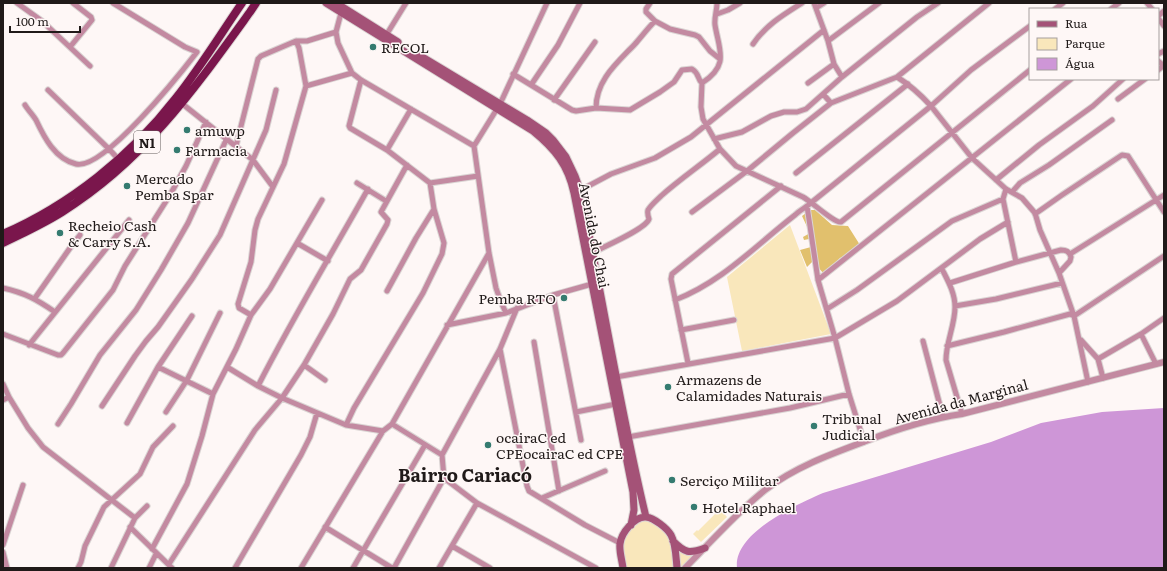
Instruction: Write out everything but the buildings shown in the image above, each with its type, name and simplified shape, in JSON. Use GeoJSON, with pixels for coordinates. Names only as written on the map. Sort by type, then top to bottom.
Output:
{"type":"FeatureCollection","features":[{"type":"Feature","properties":{"kind":"highway","name":"N1"},"geometry":{"type":"LineString","coordinates":[[3,243],[62,212],[101,185],[121,162],[162,127],[242,3]]}},
{"type":"Feature","properties":{"kind":"highway","name":"N1"},"geometry":{"type":"LineString","coordinates":[[179,101],[256,3]]}},
{"type":"Feature","properties":{"kind":"highway"},"geometry":{"type":"LineString","coordinates":[[250,12],[260,3]]}},
{"type":"Feature","properties":{"kind":"highway","name":"N1"},"geometry":{"type":"LineString","coordinates":[[3,234],[45,212],[73,195],[99,175],[121,162]]}},
{"type":"Feature","properties":{"kind":"main road","name":"Avenida do Chai"},"geometry":{"type":"LineString","coordinates":[[326,3],[498,106],[549,144],[567,170],[577,192],[592,253],[628,437],[646,517]]}},
{"type":"Feature","properties":{"kind":"main road","name":"Avenida do Chai"},"geometry":{"type":"LineString","coordinates":[[336,3],[385,37]]}},
{"type":"Feature","properties":{"kind":"main road","name":"Avenida do Chai"},"geometry":{"type":"LineString","coordinates":[[577,192],[592,284],[634,502],[631,525],[625,532],[620,543]]}},
{"type":"Feature","properties":{"kind":"main road"},"geometry":{"type":"LineString","coordinates":[[631,525],[639,518],[646,517],[654,520],[668,532],[673,541],[681,549],[687,552],[705,548]]}},
{"type":"Feature","properties":{"kind":"main road"},"geometry":{"type":"LineString","coordinates":[[673,541],[677,568]]}},
{"type":"Feature","properties":{"kind":"main road"},"geometry":{"type":"LineString","coordinates":[[620,543],[623,568]]}},
{"type":"Feature","properties":{"kind":"street"},"geometry":{"type":"LineString","coordinates":[[17,3],[42,21],[90,66]]}},
{"type":"Feature","properties":{"kind":"street"},"geometry":{"type":"LineString","coordinates":[[70,47],[92,20],[91,17],[74,3]]}},
{"type":"Feature","properties":{"kind":"street"},"geometry":{"type":"LineString","coordinates":[[113,3],[185,47],[197,52],[208,54]]}},
{"type":"Feature","properties":{"kind":"street"},"geometry":{"type":"LineString","coordinates":[[385,37],[406,3]]}},
{"type":"Feature","properties":{"kind":"street"},"geometry":{"type":"LineString","coordinates":[[506,312],[496,288],[489,253],[474,146],[498,106],[527,48],[547,3]]}},
{"type":"Feature","properties":{"kind":"street"},"geometry":{"type":"LineString","coordinates":[[532,86],[558,45],[580,3]]}},
{"type":"Feature","properties":{"kind":"street"},"geometry":{"type":"LineString","coordinates":[[650,3],[646,9],[646,12],[655,20],[670,29],[699,37],[710,51],[720,60]]}},
{"type":"Feature","properties":{"kind":"street"},"geometry":{"type":"LineString","coordinates":[[702,83],[710,78],[717,68],[720,60],[721,52],[715,24],[716,3]]}},
{"type":"Feature","properties":{"kind":"street"},"geometry":{"type":"LineString","coordinates":[[716,14],[728,10],[740,3]]}},
{"type":"Feature","properties":{"kind":"street"},"geometry":{"type":"LineString","coordinates":[[753,44],[769,25],[802,3]]}},
{"type":"Feature","properties":{"kind":"street"},"geometry":{"type":"LineString","coordinates":[[824,3],[815,6],[828,41],[834,64],[842,77]]}},
{"type":"Feature","properties":{"kind":"street"},"geometry":{"type":"LineString","coordinates":[[828,41],[879,3]]}},
{"type":"Feature","properties":{"kind":"street"},"geometry":{"type":"LineString","coordinates":[[714,139],[742,132],[771,116],[784,112],[802,111],[917,17],[938,3]]}},
{"type":"Feature","properties":{"kind":"street"},"geometry":{"type":"LineString","coordinates":[[692,212],[747,171],[831,103],[896,77],[989,3]]}},
{"type":"Feature","properties":{"kind":"street"},"geometry":{"type":"LineString","coordinates":[[341,13],[336,32],[338,43],[352,73],[361,80],[474,146]]}},
{"type":"Feature","properties":{"kind":"street"},"geometry":{"type":"LineString","coordinates":[[596,108],[597,95],[604,78],[655,20]]}},
{"type":"Feature","properties":{"kind":"street"},"geometry":{"type":"LineString","coordinates":[[674,300],[693,293],[723,275],[796,214],[931,106],[971,70],[1029,27]]}},
{"type":"Feature","properties":{"kind":"street"},"geometry":{"type":"LineString","coordinates":[[577,192],[611,174],[655,158],[677,146],[706,125],[824,30]]}},
{"type":"Feature","properties":{"kind":"street"},"geometry":{"type":"LineString","coordinates":[[236,146],[258,59],[261,56],[296,41],[307,41],[336,32]]}},
{"type":"Feature","properties":{"kind":"street"},"geometry":{"type":"LineString","coordinates":[[252,315],[239,308],[238,304],[251,262],[255,230],[258,219],[285,159],[306,86],[299,48],[296,41]]}},
{"type":"Feature","properties":{"kind":"street"},"geometry":{"type":"LineString","coordinates":[[554,100],[595,42]]}},
{"type":"Feature","properties":{"kind":"street"},"geometry":{"type":"LineString","coordinates":[[25,105],[35,119],[44,139],[52,148],[66,160],[78,165],[85,164],[109,149],[159,99],[197,52]]}},
{"type":"Feature","properties":{"kind":"street"},"geometry":{"type":"LineString","coordinates":[[808,83],[834,64]]}},
{"type":"Feature","properties":{"kind":"street"},"geometry":{"type":"LineString","coordinates":[[513,74],[554,100],[576,111],[596,108],[630,110],[674,82],[682,70],[688,69],[695,71],[702,83],[701,107],[703,119],[720,149],[736,166],[812,202],[836,222],[841,222],[1029,71]]}},
{"type":"Feature","properties":{"kind":"street"},"geometry":{"type":"LineString","coordinates":[[306,86],[352,73]]}},
{"type":"Feature","properties":{"kind":"street"},"geometry":{"type":"LineString","coordinates":[[896,77],[919,93],[972,158],[1006,189],[1013,191],[1022,198],[1035,214],[1074,316],[1088,382]]}},
{"type":"Feature","properties":{"kind":"street"},"geometry":{"type":"LineString","coordinates":[[346,425],[354,408],[423,293],[442,254],[444,243],[434,209],[430,183],[387,150],[350,128],[349,126],[361,80]]}},
{"type":"Feature","properties":{"kind":"street"},"geometry":{"type":"LineString","coordinates":[[818,280],[1069,80]]}},
{"type":"Feature","properties":{"kind":"street"},"geometry":{"type":"LineString","coordinates":[[996,180],[1039,145],[1093,106],[1122,80]]}},
{"type":"Feature","properties":{"kind":"street"},"geometry":{"type":"LineString","coordinates":[[1118,99],[1144,80]]}},
{"type":"Feature","properties":{"kind":"street"},"geometry":{"type":"LineString","coordinates":[[796,173],[908,84]]}},
{"type":"Feature","properties":{"kind":"street"},"geometry":{"type":"LineString","coordinates":[[48,90],[121,162]]}},
{"type":"Feature","properties":{"kind":"street"},"geometry":{"type":"LineString","coordinates":[[102,406],[142,346],[158,328],[220,235],[266,130],[276,90]]}},
{"type":"Feature","properties":{"kind":"street"},"geometry":{"type":"LineString","coordinates":[[823,94],[831,103]]}},
{"type":"Feature","properties":{"kind":"street"},"geometry":{"type":"LineString","coordinates":[[179,101],[253,160],[273,187]]}},
{"type":"Feature","properties":{"kind":"street"},"geometry":{"type":"LineString","coordinates":[[387,150],[411,109]]}},
{"type":"Feature","properties":{"kind":"street"},"geometry":{"type":"LineString","coordinates":[[1013,191],[1020,183],[1044,169],[1112,120]]}},
{"type":"Feature","properties":{"kind":"street"},"geometry":{"type":"LineString","coordinates":[[3,334],[29,345],[61,355],[110,294],[125,266],[174,189],[206,122]]}},
{"type":"Feature","properties":{"kind":"street"},"geometry":{"type":"LineString","coordinates":[[58,424],[100,355],[136,310],[161,270],[188,223],[227,138]]}},
{"type":"Feature","properties":{"kind":"street"},"geometry":{"type":"LineString","coordinates":[[592,253],[635,231],[647,223],[650,218],[648,209],[679,180],[701,165],[720,149]]}},
{"type":"Feature","properties":{"kind":"street"},"geometry":{"type":"LineString","coordinates":[[1035,214],[1125,155],[1128,156],[1164,212]]}},
{"type":"Feature","properties":{"kind":"street"},"geometry":{"type":"LineString","coordinates":[[130,527],[170,566],[255,430],[282,398],[326,328],[350,279],[360,270],[387,224],[388,220],[381,212],[407,165]]}},
{"type":"Feature","properties":{"kind":"street"},"geometry":{"type":"LineString","coordinates":[[430,183],[478,176]]}},
{"type":"Feature","properties":{"kind":"street"},"geometry":{"type":"LineString","coordinates":[[357,183],[386,201]]}},
{"type":"Feature","properties":{"kind":"street"},"geometry":{"type":"LineString","coordinates":[[688,363],[674,300],[671,279],[674,272],[781,186]]}},
{"type":"Feature","properties":{"kind":"street"},"geometry":{"type":"LineString","coordinates":[[258,386],[286,330],[328,261],[368,189]]}},
{"type":"Feature","properties":{"kind":"street"},"geometry":{"type":"LineString","coordinates":[[1006,189],[1002,199],[1016,262]]}},
{"type":"Feature","properties":{"kind":"street"},"geometry":{"type":"LineString","coordinates":[[1070,254],[1164,195]]}},
{"type":"Feature","properties":{"kind":"street"},"geometry":{"type":"LineString","coordinates":[[827,309],[886,269],[952,221],[1002,199]]}},
{"type":"Feature","properties":{"kind":"street"},"geometry":{"type":"LineString","coordinates":[[152,549],[187,484],[213,394],[226,367],[252,315],[270,289],[322,200]]}},
{"type":"Feature","properties":{"kind":"street"},"geometry":{"type":"LineString","coordinates":[[807,206],[818,280],[849,394],[864,442]]}},
{"type":"Feature","properties":{"kind":"street"},"geometry":{"type":"LineString","coordinates":[[387,291],[434,209]]}},
{"type":"Feature","properties":{"kind":"street"},"geometry":{"type":"LineString","coordinates":[[29,345],[129,220]]}},
{"type":"Feature","properties":{"kind":"street"},"geometry":{"type":"LineString","coordinates":[[616,377],[835,338],[898,301],[980,239],[1008,222]]}},
{"type":"Feature","properties":{"kind":"street"},"geometry":{"type":"LineString","coordinates":[[35,298],[80,235]]}},
{"type":"Feature","properties":{"kind":"street"},"geometry":{"type":"LineString","coordinates":[[297,243],[328,261]]}},
{"type":"Feature","properties":{"kind":"street"},"geometry":{"type":"LineString","coordinates":[[950,283],[1060,250],[1065,250],[1070,254]]}},
{"type":"Feature","properties":{"kind":"street"},"geometry":{"type":"LineString","coordinates":[[301,568],[383,431],[392,424],[489,253]]}},
{"type":"Feature","properties":{"kind":"street"},"geometry":{"type":"LineString","coordinates":[[1059,274],[1070,261],[1070,254]]}},
{"type":"Feature","properties":{"kind":"street"},"geometry":{"type":"LineString","coordinates":[[947,346],[1070,314],[1074,316],[1164,256]]}},
{"type":"Feature","properties":{"kind":"street"},"geometry":{"type":"LineString","coordinates":[[942,269],[950,283],[955,306],[947,346],[946,360],[962,414]]}},
{"type":"Feature","properties":{"kind":"street"},"geometry":{"type":"LineString","coordinates":[[955,306],[1009,296],[1062,283]]}},
{"type":"Feature","properties":{"kind":"street"},"geometry":{"type":"LineString","coordinates":[[448,325],[506,312],[553,295],[592,284]]}},
{"type":"Feature","properties":{"kind":"street"},"geometry":{"type":"LineString","coordinates":[[3,288],[21,292],[35,298],[55,312]]}},
{"type":"Feature","properties":{"kind":"street"},"geometry":{"type":"LineString","coordinates":[[553,295],[581,440]]}},
{"type":"Feature","properties":{"kind":"street"},"geometry":{"type":"LineString","coordinates":[[325,527],[393,568],[444,478],[442,455],[500,349],[517,308]]}},
{"type":"Feature","properties":{"kind":"street"},"geometry":{"type":"LineString","coordinates":[[166,412],[187,380],[220,313]]}},
{"type":"Feature","properties":{"kind":"street"},"geometry":{"type":"LineString","coordinates":[[127,423],[158,367],[192,316]]}},
{"type":"Feature","properties":{"kind":"street"},"geometry":{"type":"LineString","coordinates":[[1098,359],[1141,334],[1164,318]]}},
{"type":"Feature","properties":{"kind":"street"},"geometry":{"type":"LineString","coordinates":[[681,330],[734,320]]}},
{"type":"Feature","properties":{"kind":"street"},"geometry":{"type":"LineString","coordinates":[[1141,334],[1156,364]]}},
{"type":"Feature","properties":{"kind":"street"},"geometry":{"type":"LineString","coordinates":[[1079,339],[1098,359],[1103,378]]}},
{"type":"Feature","properties":{"kind":"street"},"geometry":{"type":"LineString","coordinates":[[923,341],[942,417]]}},
{"type":"Feature","properties":{"kind":"street"},"geometry":{"type":"LineString","coordinates":[[534,342],[559,491]]}},
{"type":"Feature","properties":{"kind":"street"},"geometry":{"type":"LineString","coordinates":[[500,349],[529,491],[585,525],[620,543]]}},
{"type":"Feature","properties":{"kind":"street","name":"Avenida da Marginal"},"geometry":{"type":"LineString","coordinates":[[684,568],[764,491],[781,478],[800,468],[886,433],[942,417],[962,414],[1046,391],[1088,382],[1164,362]]}},
{"type":"Feature","properties":{"kind":"street"},"geometry":{"type":"LineString","coordinates":[[304,365],[325,380]]}},
{"type":"Feature","properties":{"kind":"street"},"geometry":{"type":"LineString","coordinates":[[158,367],[213,394]]}},
{"type":"Feature","properties":{"kind":"street"},"geometry":{"type":"LineString","coordinates":[[226,367],[282,398],[346,425],[383,431]]}},
{"type":"Feature","properties":{"kind":"street"},"geometry":{"type":"LineString","coordinates":[[3,384],[9,397],[28,428],[43,447],[135,518]]}},
{"type":"Feature","properties":{"kind":"street"},"geometry":{"type":"LineString","coordinates":[[628,437],[790,408],[849,394]]}},
{"type":"Feature","properties":{"kind":"street"},"geometry":{"type":"LineString","coordinates":[[3,400],[9,397]]}},
{"type":"Feature","properties":{"kind":"street"},"geometry":{"type":"LineString","coordinates":[[576,412],[616,404]]}},
{"type":"Feature","properties":{"kind":"street"},"geometry":{"type":"LineString","coordinates":[[235,568],[301,455],[310,437],[317,413]]}},
{"type":"Feature","properties":{"kind":"street"},"geometry":{"type":"LineString","coordinates":[[392,424],[442,455]]}},
{"type":"Feature","properties":{"kind":"street"},"geometry":{"type":"LineString","coordinates":[[78,568],[82,562],[85,546],[104,507],[140,474],[153,447],[173,426]]}},
{"type":"Feature","properties":{"kind":"street"},"geometry":{"type":"LineString","coordinates":[[353,568],[425,445]]}},
{"type":"Feature","properties":{"kind":"street"},"geometry":{"type":"LineString","coordinates":[[542,498],[605,472]]}},
{"type":"Feature","properties":{"kind":"street"},"geometry":{"type":"LineString","coordinates":[[444,478],[477,503],[596,568]]}},
{"type":"Feature","properties":{"kind":"street"},"geometry":{"type":"LineString","coordinates":[[3,545],[23,485]]}},
{"type":"Feature","properties":{"kind":"street"},"geometry":{"type":"LineString","coordinates":[[439,568],[477,503]]}},
{"type":"Feature","properties":{"kind":"street"},"geometry":{"type":"LineString","coordinates":[[111,568],[135,518],[147,506]]}},
{"type":"Feature","properties":{"kind":"street"},"geometry":{"type":"LineString","coordinates":[[452,546],[490,568]]}},
{"type":"Feature","properties":{"kind":"street"},"geometry":{"type":"LineString","coordinates":[[3,552],[7,568]]}},
{"type":"Feature","properties":{"kind":"street"},"geometry":{"type":"LineString","coordinates":[[149,568],[156,554]]}},
{"type":"Feature","properties":{"kind":"green space"},"geometry":{"type":"Polygon","coordinates":[[[790,225],[831,334],[742,351],[727,277],[790,225]]]}},
{"type":"Feature","properties":{"kind":"green space"},"geometry":{"type":"Polygon","coordinates":[[[718,507],[727,517],[701,542],[693,534],[717,512],[715,510],[718,507]]]}},
{"type":"Feature","properties":{"kind":"green space"},"geometry":{"type":"Polygon","coordinates":[[[646,519],[655,523],[669,538],[674,568],[625,568],[622,540],[632,526],[646,519]]]}},
{"type":"Feature","properties":{"kind":"green space"},"geometry":{"type":"Polygon","coordinates":[[[675,545],[700,551],[682,568],[679,568],[675,545]]]}},
{"type":"Feature","properties":{"kind":"shaded area"},"geometry":{"type":"Polygon","coordinates":[[[810,210],[815,210],[832,225],[848,226],[860,245],[851,254],[840,258],[823,273],[813,261],[807,267],[800,250],[811,247],[809,239],[804,240],[803,237],[810,233],[802,216],[810,210]]]}},
{"type":"Feature","properties":{"kind":"water"},"geometry":{"type":"Polygon","coordinates":[[[1164,408],[1164,568],[737,568],[738,555],[745,543],[755,532],[783,513],[823,493],[991,442],[1041,423],[1102,412],[1164,408]]]}},
{"type":"Feature","properties":{"kind":"place","name":"RECOL"},"geometry":{"type":"Point","coordinates":[373,47]}},
{"type":"Feature","properties":{"kind":"place","name":"amuwp"},"geometry":{"type":"Point","coordinates":[187,130]}},
{"type":"Feature","properties":{"kind":"place","name":"Farmacia"},"geometry":{"type":"Point","coordinates":[177,150]}},
{"type":"Feature","properties":{"kind":"place","name":"Mercado Pemba Spar"},"geometry":{"type":"Point","coordinates":[127,186]}},
{"type":"Feature","properties":{"kind":"place","name":"Recheio Cash & Carry S.A."},"geometry":{"type":"Point","coordinates":[60,233]}},
{"type":"Feature","properties":{"kind":"place","name":"Pemba RTO"},"geometry":{"type":"Point","coordinates":[564,298]}},
{"type":"Feature","properties":{"kind":"place","name":"Armazens de Calamidades Naturais"},"geometry":{"type":"Point","coordinates":[668,387]}},
{"type":"Feature","properties":{"kind":"place","name":"Tribunal Judicial"},"geometry":{"type":"Point","coordinates":[814,426]}},
{"type":"Feature","properties":{"kind":"place","name":"ocairaC ed CPEocairaC ed CPE"},"geometry":{"type":"Point","coordinates":[488,445]}},
{"type":"Feature","properties":{"kind":"place","name":"Serciço Militar"},"geometry":{"type":"Point","coordinates":[672,480]}},
{"type":"Feature","properties":{"kind":"place","name":"Hotel Raphael"},"geometry":{"type":"Point","coordinates":[694,507]}},
{"type":"Feature","properties":{"kind":"district","name":"Bairro Cariacó"},"geometry":{"type":"Point","coordinates":[465,474]}}]}
